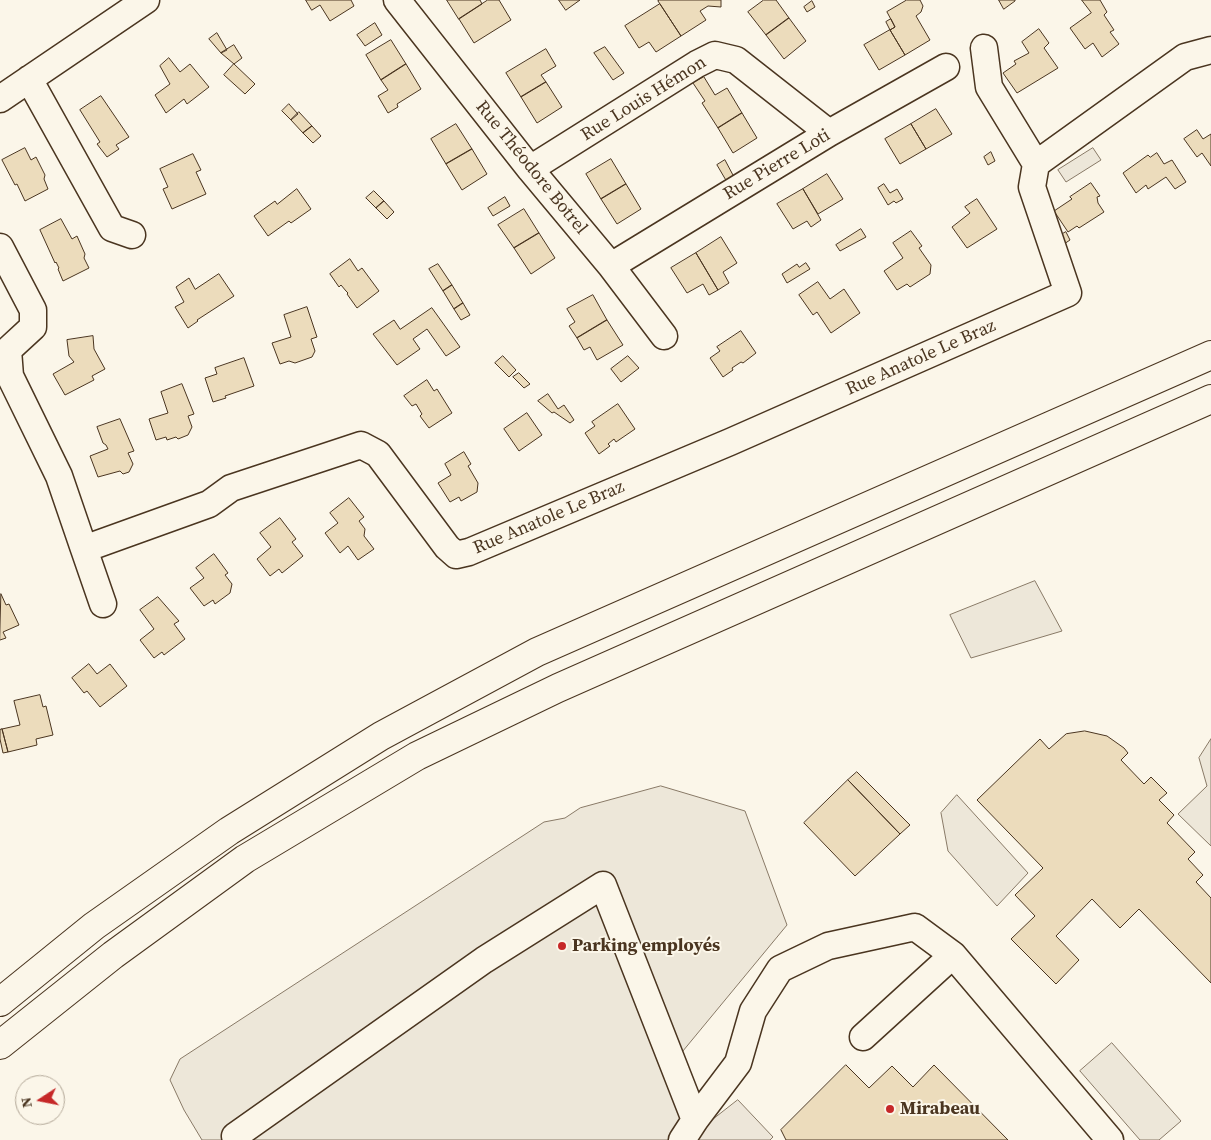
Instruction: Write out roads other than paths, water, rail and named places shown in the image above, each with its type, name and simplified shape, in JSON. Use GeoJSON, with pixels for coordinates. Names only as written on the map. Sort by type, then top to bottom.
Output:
{"type":"FeatureCollection","features":[{"type":"Feature","properties":{"kind":"highway"},"geometry":{"type":"LineString","coordinates":[[0,1002],[94,926],[229,831],[381,736],[503,670],[537,652],[1211,356]]}},
{"type":"Feature","properties":{"kind":"highway"},"geometry":{"type":"LineString","coordinates":[[0,1045],[114,955],[245,859],[416,756],[567,684],[1211,399]]}},
{"type":"Feature","properties":{"kind":"street"},"geometry":{"type":"LineString","coordinates":[[0,99],[146,0]]}},
{"type":"Feature","properties":{"kind":"street","name":"Rue Théodore Botrel"},"geometry":{"type":"LineString","coordinates":[[397,0],[530,169],[611,266],[664,336]]}},
{"type":"Feature","properties":{"kind":"street"},"geometry":{"type":"LineString","coordinates":[[984,48],[989,87],[1036,164],[1185,57],[1211,50]]}},
{"type":"Feature","properties":{"kind":"street","name":"Rue Louis Hémon"},"geometry":{"type":"LineString","coordinates":[[530,169],[696,64],[715,55],[736,60],[829,133]]}},
{"type":"Feature","properties":{"kind":"street","name":"Rue Pierre Loti"},"geometry":{"type":"LineString","coordinates":[[611,266],[829,133],[946,68]]}},
{"type":"Feature","properties":{"kind":"street"},"geometry":{"type":"LineString","coordinates":[[29,79],[112,228],[132,235]]}},
{"type":"Feature","properties":{"kind":"street","name":"Rue Anatole Le Braz"},"geometry":{"type":"LineString","coordinates":[[84,549],[210,504],[230,488],[361,445],[378,454],[447,547],[456,554],[469,552],[730,442],[1068,293],[1032,187],[1036,164]]}},
{"type":"Feature","properties":{"kind":"street"},"geometry":{"type":"LineString","coordinates":[[0,247],[33,310],[34,327],[8,350],[10,376],[59,476],[103,604]]}},
{"type":"Feature","properties":{"kind":"street"},"geometry":{"type":"LineString","coordinates":[[237,1140],[235,1136],[258,1119],[484,960],[603,886],[689,1130]]}},
{"type":"Feature","properties":{"kind":"street"},"geometry":{"type":"LineString","coordinates":[[689,1130],[738,1064],[753,1011],[780,969],[828,946],[916,927],[953,955],[1110,1140]]}},
{"type":"Feature","properties":{"kind":"street"},"geometry":{"type":"LineString","coordinates":[[863,1038],[953,955]]}},
{"type":"Feature","properties":{"kind":"place","name":"Parking employés"},"geometry":{"type":"Point","coordinates":[562,946]}},
{"type":"Feature","properties":{"kind":"place","name":"Mirabeau"},"geometry":{"type":"Point","coordinates":[890,1109]}}]}
